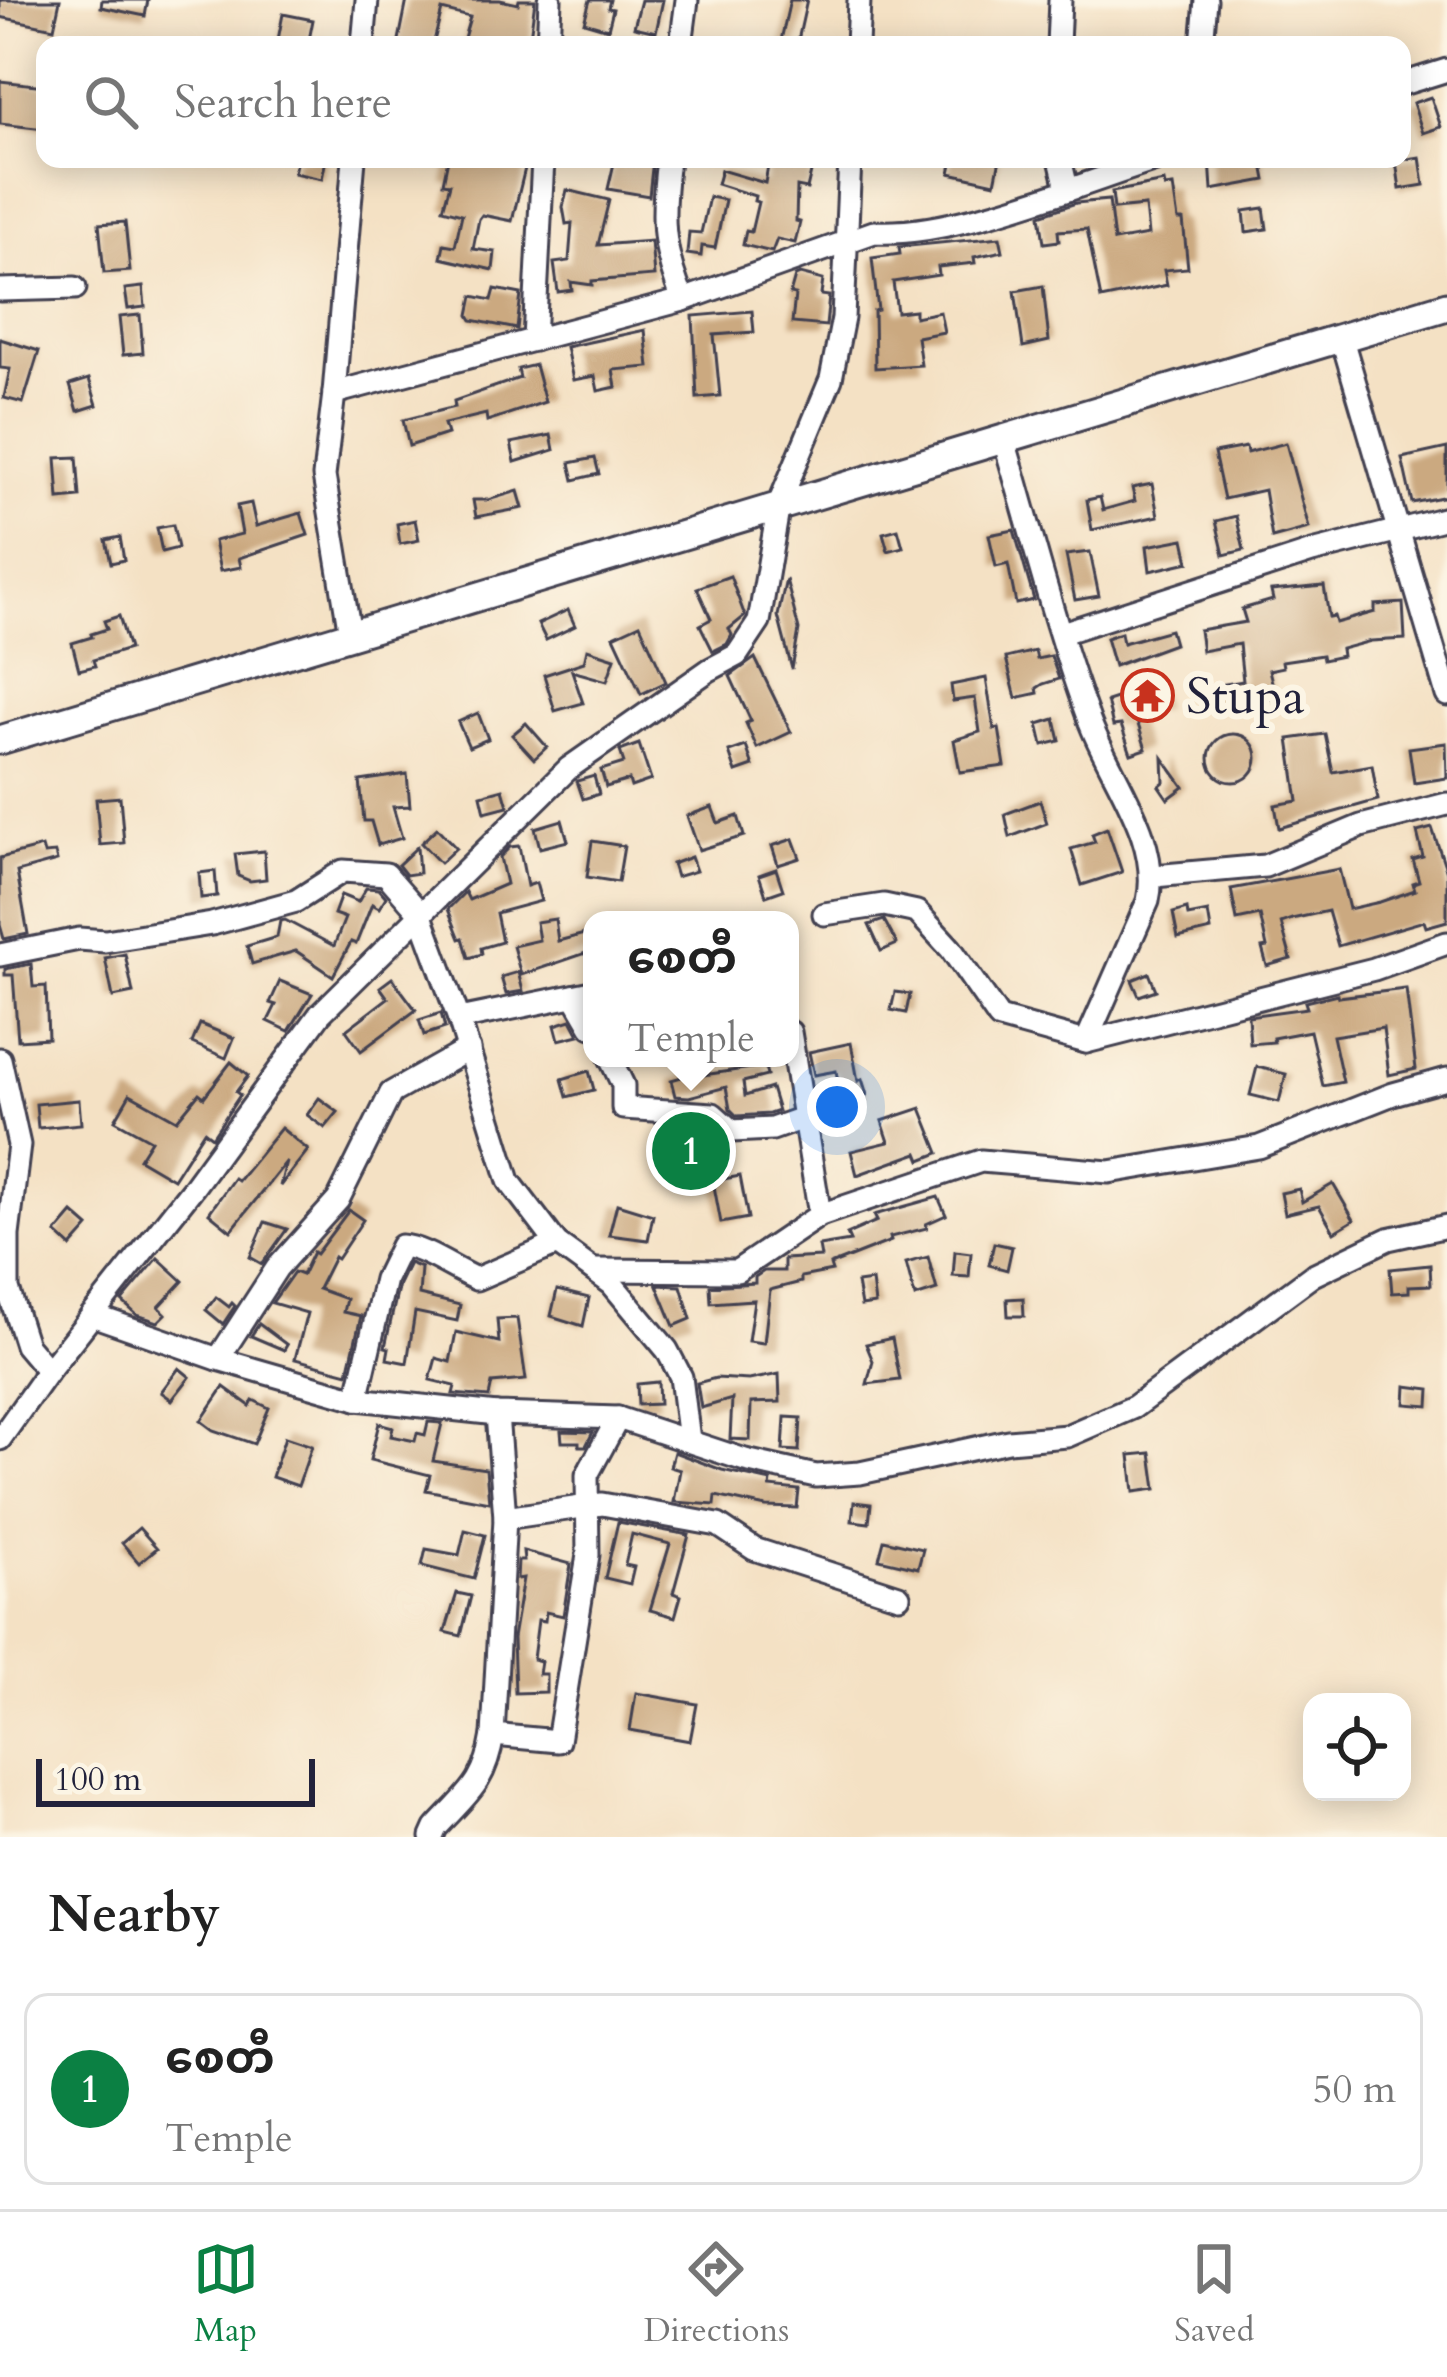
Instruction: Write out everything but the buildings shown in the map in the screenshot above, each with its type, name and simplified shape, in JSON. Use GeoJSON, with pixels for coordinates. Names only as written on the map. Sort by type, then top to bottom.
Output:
{"type":"FeatureCollection","features":[{"type":"Feature","properties":{"kind":"main road"},"geometry":{"type":"LineString","coordinates":[[0,740],[1447,306]]}},
{"type":"Feature","properties":{"kind":"street"},"geometry":{"type":"LineString","coordinates":[[364,36],[367,0]]}},
{"type":"Feature","properties":{"kind":"street"},"geometry":{"type":"LineString","coordinates":[[548,36],[550,0]]}},
{"type":"Feature","properties":{"kind":"street"},"geometry":{"type":"LineString","coordinates":[[682,36],[687,0]]}},
{"type":"Feature","properties":{"kind":"street"},"geometry":{"type":"LineString","coordinates":[[858,36],[860,0]]}},
{"type":"Feature","properties":{"kind":"street"},"geometry":{"type":"LineString","coordinates":[[1058,36],[1060,0]]}},
{"type":"Feature","properties":{"kind":"street"},"geometry":{"type":"LineString","coordinates":[[1203,36],[1206,0]]}},
{"type":"Feature","properties":{"kind":"street"},"geometry":{"type":"LineString","coordinates":[[1411,81],[1447,70]]}},
{"type":"Feature","properties":{"kind":"street"},"geometry":{"type":"LineString","coordinates":[[350,634],[324,476],[352,168]]}},
{"type":"Feature","properties":{"kind":"street"},"geometry":{"type":"LineString","coordinates":[[535,340],[543,168]]}},
{"type":"Feature","properties":{"kind":"street"},"geometry":{"type":"LineString","coordinates":[[667,168],[660,220],[668,264],[683,300]]}},
{"type":"Feature","properties":{"kind":"street"},"geometry":{"type":"LineString","coordinates":[[0,1439],[320,1015],[569,768],[709,670],[737,656],[758,622],[779,504],[830,379],[843,318],[849,168]]}},
{"type":"Feature","properties":{"kind":"street"},"geometry":{"type":"LineString","coordinates":[[1062,168],[1066,188]]}},
{"type":"Feature","properties":{"kind":"street"},"geometry":{"type":"LineString","coordinates":[[334,393],[683,300],[874,232],[907,234],[1131,168]]}},
{"type":"Feature","properties":{"kind":"street"},"geometry":{"type":"LineString","coordinates":[[0,290],[75,288]]}},
{"type":"Feature","properties":{"kind":"street"},"geometry":{"type":"LineString","coordinates":[[1340,336],[1442,661],[1447,695]]}},
{"type":"Feature","properties":{"kind":"street"},"geometry":{"type":"LineString","coordinates":[[1003,437],[1088,719],[1129,804],[1154,876],[1148,901],[1086,1042]]}},
{"type":"Feature","properties":{"kind":"street"},"geometry":{"type":"LineString","coordinates":[[1062,633],[1312,552],[1447,518]]}},
{"type":"Feature","properties":{"kind":"street"},"geometry":{"type":"LineString","coordinates":[[1154,876],[1265,866],[1361,826],[1447,804]]}},
{"type":"Feature","properties":{"kind":"street"},"geometry":{"type":"LineString","coordinates":[[0,955],[79,939],[105,941],[212,924],[296,901],[343,871],[386,874],[420,913],[459,1018],[509,1180],[557,1244],[612,1284],[667,1349],[681,1377],[688,1440]]}},
{"type":"Feature","properties":{"kind":"street"},"geometry":{"type":"LineString","coordinates":[[824,914],[884,905],[917,912],[951,949],[999,1018],[1086,1042],[1374,969],[1447,943]]}},
{"type":"Feature","properties":{"kind":"street"},"geometry":{"type":"LineString","coordinates":[[459,1018],[583,994]]}},
{"type":"Feature","properties":{"kind":"street"},"geometry":{"type":"LineString","coordinates":[[218,1359],[278,1268],[338,1200],[391,1093],[469,1049]]}},
{"type":"Feature","properties":{"kind":"street"},"geometry":{"type":"LineString","coordinates":[[0,1059],[19,1145],[8,1235],[8,1289],[26,1345],[48,1371]]}},
{"type":"Feature","properties":{"kind":"street"},"geometry":{"type":"LineString","coordinates":[[614,1067],[623,1085],[622,1108],[713,1114],[732,1132],[772,1129],[802,1118]]}},
{"type":"Feature","properties":{"kind":"street"},"geometry":{"type":"LineString","coordinates":[[795,1067],[820,1215]]}},
{"type":"Feature","properties":{"kind":"street"},"geometry":{"type":"LineString","coordinates":[[592,1270],[736,1271],[820,1215],[981,1161],[1109,1172],[1259,1148],[1393,1094],[1447,1079]]}},
{"type":"Feature","properties":{"kind":"street"},"geometry":{"type":"LineString","coordinates":[[92,1315],[218,1359],[357,1399],[497,1414],[618,1418],[745,1460],[815,1476],[860,1474],[1007,1441],[1067,1436],[1134,1407],[1313,1275],[1388,1238],[1447,1226]]}},
{"type":"Feature","properties":{"kind":"street"},"geometry":{"type":"LineString","coordinates":[[357,1399],[385,1279],[401,1246],[418,1247],[435,1261],[476,1279],[557,1244]]}},
{"type":"Feature","properties":{"kind":"street"},"geometry":{"type":"LineString","coordinates":[[432,1837],[479,1783],[488,1766],[493,1735],[506,1518],[497,1414]]}},
{"type":"Feature","properties":{"kind":"street"},"geometry":{"type":"LineString","coordinates":[[493,1735],[558,1742],[587,1555],[586,1475],[618,1418]]}},
{"type":"Feature","properties":{"kind":"street"},"geometry":{"type":"LineString","coordinates":[[506,1518],[602,1504],[718,1525],[754,1549],[899,1596]]}},
{"type":"Feature","properties":{"kind":"place","name":"Stupa"},"geometry":{"type":"Point","coordinates":[1147,695]}},
{"type":"Feature","properties":{"kind":"place","name":"စေတီ"},"geometry":{"type":"Point","coordinates":[691,1151]}}]}
